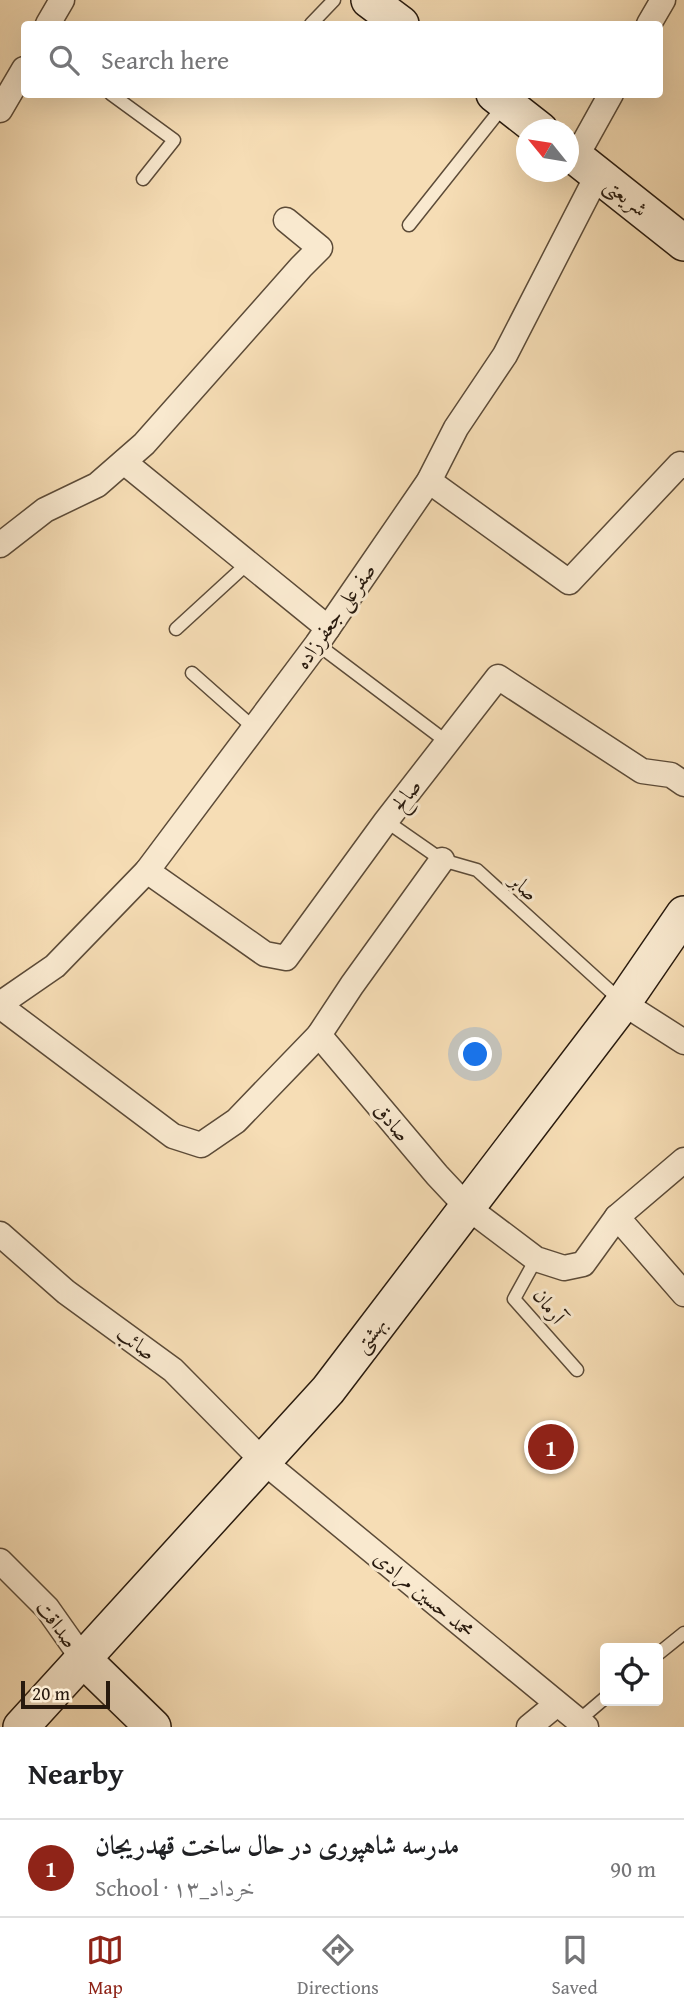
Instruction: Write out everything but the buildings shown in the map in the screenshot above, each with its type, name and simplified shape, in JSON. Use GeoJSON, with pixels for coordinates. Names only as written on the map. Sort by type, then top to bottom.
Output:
{"type":"FeatureCollection","features":[{"type":"Feature","properties":{"kind":"street"},"geometry":{"type":"LineString","coordinates":[[50,21],[62,0]]}},
{"type":"Feature","properties":{"kind":"street"},"geometry":{"type":"LineString","coordinates":[[369,0],[397,21]]}},
{"type":"Feature","properties":{"kind":"street"},"geometry":{"type":"LineString","coordinates":[[651,21],[663,0]]}},
{"type":"Feature","properties":{"kind":"street"},"geometry":{"type":"LineString","coordinates":[[0,110],[21,74]]}},
{"type":"Feature","properties":{"kind":"street","name":"صفرعلی جعفرزاده"},"geometry":{"type":"LineString","coordinates":[[0,1005],[55,966],[147,871],[322,636],[429,481],[456,428],[505,355],[581,161],[609,98]]}},
{"type":"Feature","properties":{"kind":"street"},"geometry":{"type":"LineString","coordinates":[[500,99],[526,119]]}},
{"type":"Feature","properties":{"kind":"street","name":"شریعتی"},"geometry":{"type":"LineString","coordinates":[[581,161],[684,243]]}},
{"type":"Feature","properties":{"kind":"street"},"geometry":{"type":"LineString","coordinates":[[0,545],[45,510],[97,485],[144,444],[320,248],[286,220]]}},
{"type":"Feature","properties":{"kind":"street"},"geometry":{"type":"LineString","coordinates":[[124,461],[248,563],[322,636]]}},
{"type":"Feature","properties":{"kind":"street"},"geometry":{"type":"LineString","coordinates":[[429,481],[569,582],[680,464],[684,466]]}},
{"type":"Feature","properties":{"kind":"street","name":"صالح"},"geometry":{"type":"LineString","coordinates":[[147,871],[265,954],[286,958],[386,821],[498,677],[642,771],[671,775],[684,784]]}},
{"type":"Feature","properties":{"kind":"street"},"geometry":{"type":"LineString","coordinates":[[0,1005],[173,1136],[201,1145],[236,1121],[319,1035],[442,860]]}},
{"type":"Feature","properties":{"kind":"street","name":"بهشتی"},"geometry":{"type":"LineString","coordinates":[[21,1727],[328,1390],[623,1003],[684,914]]}},
{"type":"Feature","properties":{"kind":"street"},"geometry":{"type":"LineString","coordinates":[[623,1003],[684,1042]]}},
{"type":"Feature","properties":{"kind":"street","name":"صادق"},"geometry":{"type":"LineString","coordinates":[[319,1035],[467,1207],[536,1259]]}},
{"type":"Feature","properties":{"kind":"street"},"geometry":{"type":"LineString","coordinates":[[536,1259],[564,1268],[583,1264],[617,1217],[684,1160]]}},
{"type":"Feature","properties":{"kind":"street"},"geometry":{"type":"LineString","coordinates":[[617,1217],[684,1294]]}},
{"type":"Feature","properties":{"kind":"street","name":"صائب"},"geometry":{"type":"LineString","coordinates":[[0,1234],[66,1292],[173,1370],[263,1461]]}},
{"type":"Feature","properties":{"kind":"street","name":"محمد حسین مرادی"},"geometry":{"type":"LineString","coordinates":[[263,1461],[582,1724]]}},
{"type":"Feature","properties":{"kind":"street","name":"صداقت"},"geometry":{"type":"LineString","coordinates":[[0,1561],[47,1608],[83,1659]]}},
{"type":"Feature","properties":{"kind":"street"},"geometry":{"type":"LineString","coordinates":[[83,1659],[153,1727]]}},
{"type":"Feature","properties":{"kind":"street"},"geometry":{"type":"LineString","coordinates":[[528,1727],[557,1704]]}},
{"type":"Feature","properties":{"kind":"lane"},"geometry":{"type":"LineString","coordinates":[[314,21],[334,0]]}},
{"type":"Feature","properties":{"kind":"lane"},"geometry":{"type":"LineString","coordinates":[[116,98],[174,141],[143,179]]}},
{"type":"Feature","properties":{"kind":"lane"},"geometry":{"type":"LineString","coordinates":[[409,225],[500,99]]}},
{"type":"Feature","properties":{"kind":"lane"},"geometry":{"type":"LineString","coordinates":[[176,629],[248,563]]}},
{"type":"Feature","properties":{"kind":"lane"},"geometry":{"type":"LineString","coordinates":[[322,636],[447,741]]}},
{"type":"Feature","properties":{"kind":"lane"},"geometry":{"type":"LineString","coordinates":[[192,673],[254,728]]}},
{"type":"Feature","properties":{"kind":"lane","name":"صابر"},"geometry":{"type":"LineString","coordinates":[[386,821],[442,860],[477,870],[623,1003]]}},
{"type":"Feature","properties":{"kind":"lane","name":"آرمان"},"geometry":{"type":"LineString","coordinates":[[536,1259],[514,1299],[577,1370]]}},
{"type":"Feature","properties":{"kind":"lane"},"geometry":{"type":"LineString","coordinates":[[663,1650],[684,1633]]}},
{"type":"Feature","properties":{"kind":"lane"},"geometry":{"type":"LineString","coordinates":[[582,1724],[600,1704]]}},
{"type":"Feature","properties":{"kind":"place","name":"مدرسه شاهپوری در حال ساخت قهدریجان"},"geometry":{"type":"Point","coordinates":[551,1447]}}]}
